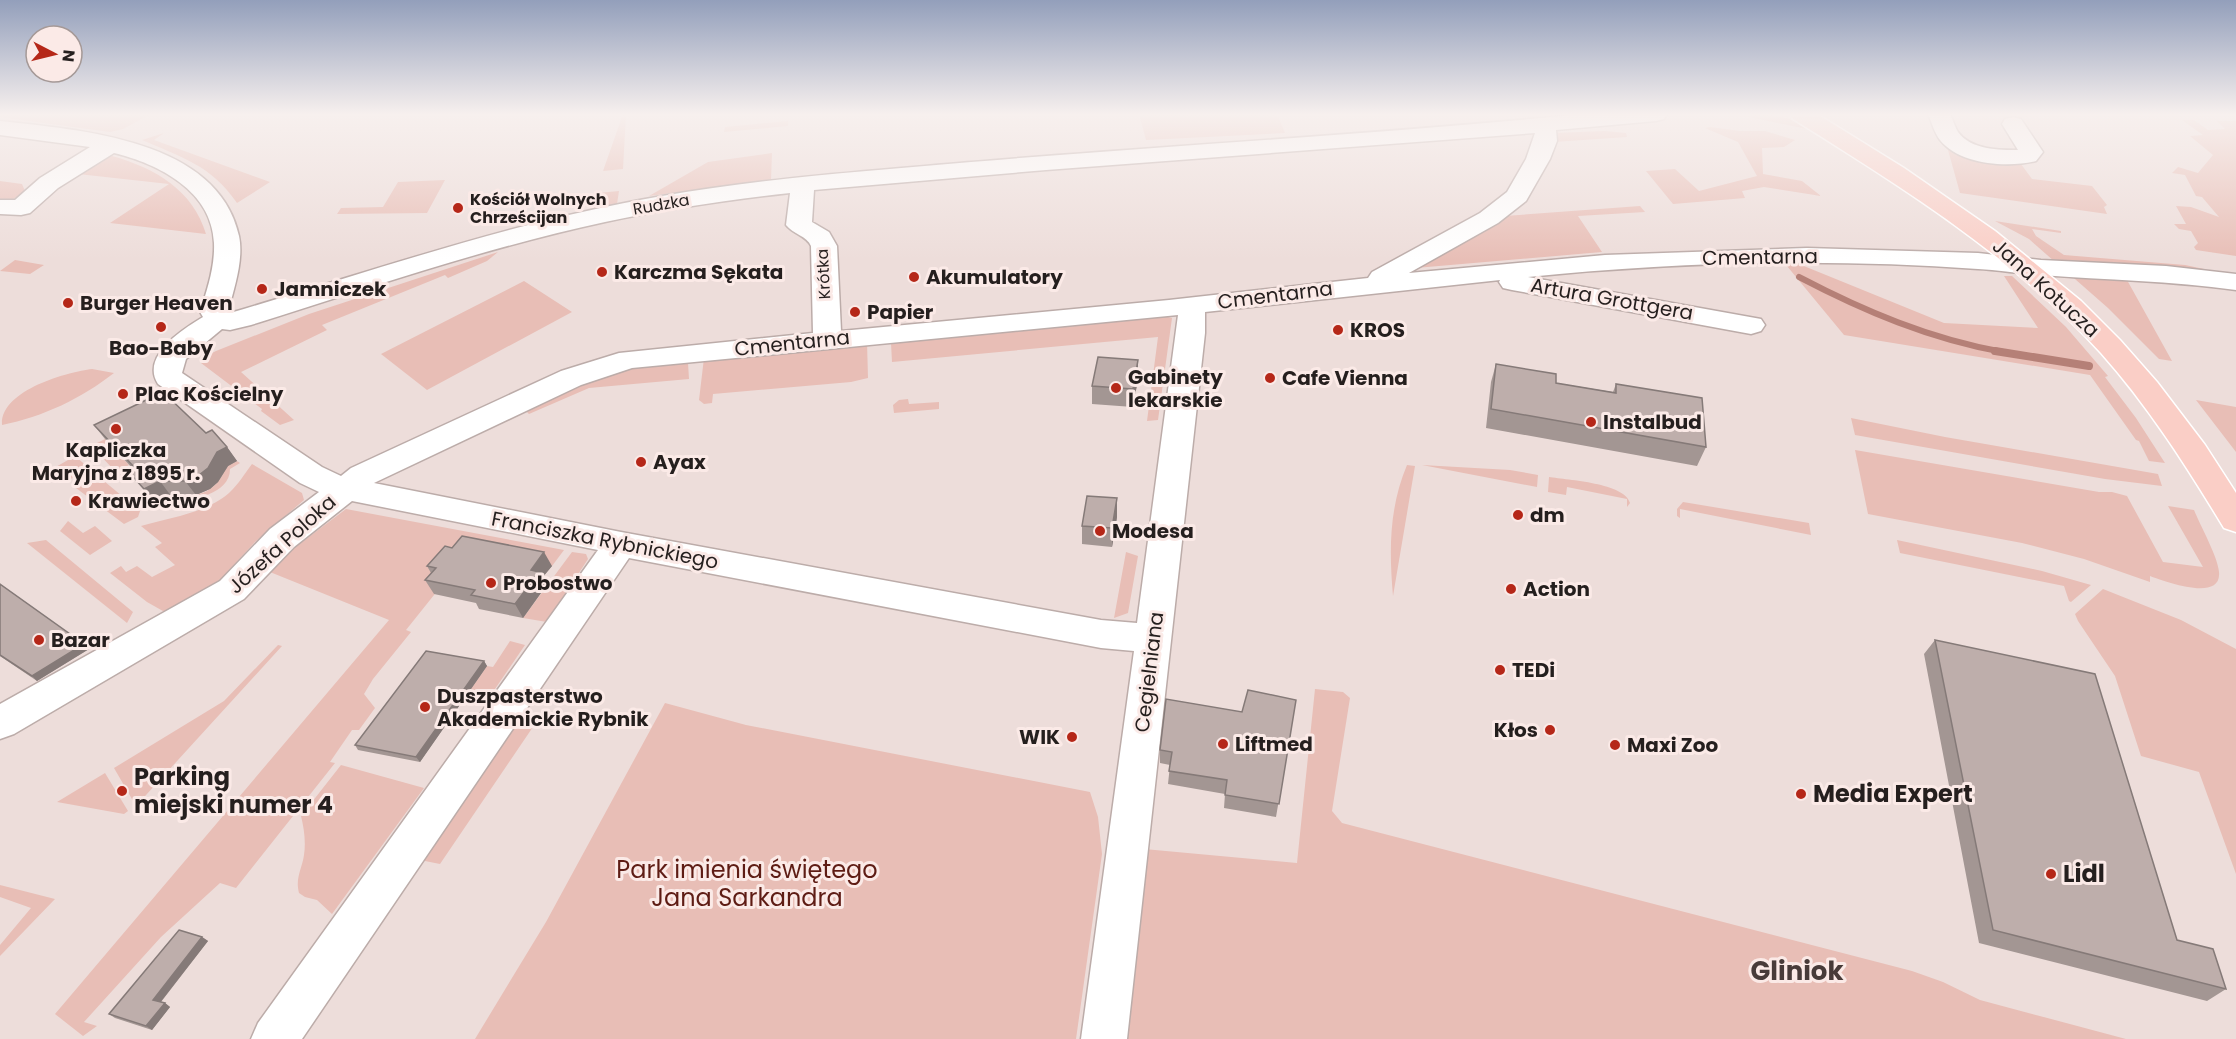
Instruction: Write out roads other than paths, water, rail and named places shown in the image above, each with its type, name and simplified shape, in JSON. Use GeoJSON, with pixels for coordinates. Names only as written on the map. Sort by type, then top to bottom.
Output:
{"type":"FeatureCollection","features":[{"type":"Feature","properties":{"kind":"main road","name":"Jana Kotucza"},"geometry":{"type":"LineString","coordinates":[[1878,162],[1940,201],[2025,266],[2083,318],[2146,387],[2183,437],[2236,520]]}},
{"type":"Feature","properties":{"kind":"street"},"geometry":{"type":"LineString","coordinates":[[0,207],[21,208],[49,183],[82,162]]}},
{"type":"Feature","properties":{"kind":"street"},"geometry":{"type":"LineString","coordinates":[[162,162],[200,187],[214,204],[225,228],[227,253],[214,312],[218,320]]}},
{"type":"Feature","properties":{"kind":"street","name":"Rudzka"},"geometry":{"type":"LineString","coordinates":[[218,320],[230,322],[241,319],[443,257],[610,213],[691,198],[802,185],[905,184],[1072,162]]}},
{"type":"Feature","properties":{"kind":"street"},"geometry":{"type":"LineString","coordinates":[[1373,284],[1489,218],[1517,196],[1536,162]]}},
{"type":"Feature","properties":{"kind":"street","name":"Krótka"},"geometry":{"type":"LineString","coordinates":[[802,185],[802,212],[799,225],[819,237],[824,246],[827,339]]}},
{"type":"Feature","properties":{"kind":"street","name":"Cmentarna"},"geometry":{"type":"LineString","coordinates":[[344,488],[374,469],[572,378],[629,359],[1189,305],[1373,284],[1703,258],[1799,255],[1896,257],[2200,277],[2236,282]]}},
{"type":"Feature","properties":{"kind":"street","name":"Artura Grottgera"},"geometry":{"type":"LineString","coordinates":[[1472,275],[1751,325]]}},
{"type":"Feature","properties":{"kind":"street","name":"Cegielniana"},"geometry":{"type":"LineString","coordinates":[[1104,1039],[1191,333],[1192,317],[1189,305]]}},
{"type":"Feature","properties":{"kind":"street","name":"Franciszka Rybnickiego"},"geometry":{"type":"LineString","coordinates":[[218,320],[199,331],[174,355],[167,367],[168,377],[298,468],[320,480],[344,488],[621,544],[1101,634],[1153,638]]}},
{"type":"Feature","properties":{"kind":"street","name":"Józefa Poloka"},"geometry":{"type":"LineString","coordinates":[[0,723],[232,590],[273,546],[344,488]]}},
{"type":"Feature","properties":{"kind":"street"},"geometry":{"type":"LineString","coordinates":[[274,1039],[621,544]]}},
{"type":"Feature","properties":{"kind":"waterway"},"geometry":{"type":"LineString","coordinates":[[1799,277],[1848,301],[1924,332],[2003,352]]}},
{"type":"Feature","properties":{"kind":"waterway"},"geometry":{"type":"LineString","coordinates":[[1995,351],[2089,366]]}},
{"type":"Feature","properties":{"kind":"place","name":"Kościół Wolnych Chrześcijan"},"geometry":{"type":"Point","coordinates":[458,208]}},
{"type":"Feature","properties":{"kind":"place","name":"Karczma Sękata"},"geometry":{"type":"Point","coordinates":[602,272]}},
{"type":"Feature","properties":{"kind":"place","name":"Akumulatory"},"geometry":{"type":"Point","coordinates":[914,277]}},
{"type":"Feature","properties":{"kind":"place","name":"Jamniczek"},"geometry":{"type":"Point","coordinates":[262,289]}},
{"type":"Feature","properties":{"kind":"place","name":"Burger Heaven"},"geometry":{"type":"Point","coordinates":[68,303]}},
{"type":"Feature","properties":{"kind":"place","name":"Papier"},"geometry":{"type":"Point","coordinates":[855,312]}},
{"type":"Feature","properties":{"kind":"place","name":"Bao-Baby"},"geometry":{"type":"Point","coordinates":[161,327]}},
{"type":"Feature","properties":{"kind":"place","name":"KROS"},"geometry":{"type":"Point","coordinates":[1338,330]}},
{"type":"Feature","properties":{"kind":"place","name":"Cafe Vienna"},"geometry":{"type":"Point","coordinates":[1270,378]}},
{"type":"Feature","properties":{"kind":"place","name":"Gabinety lekarskie"},"geometry":{"type":"Point","coordinates":[1116,388]}},
{"type":"Feature","properties":{"kind":"place","name":"Plac Kościelny"},"geometry":{"type":"Point","coordinates":[123,394]}},
{"type":"Feature","properties":{"kind":"place","name":"Instalbud"},"geometry":{"type":"Point","coordinates":[1591,422]}},
{"type":"Feature","properties":{"kind":"place","name":"Kapliczka Maryjna z 1895 r."},"geometry":{"type":"Point","coordinates":[116,429]}},
{"type":"Feature","properties":{"kind":"place","name":"Ayax"},"geometry":{"type":"Point","coordinates":[641,462]}},
{"type":"Feature","properties":{"kind":"place","name":"Krawiectwo"},"geometry":{"type":"Point","coordinates":[76,501]}},
{"type":"Feature","properties":{"kind":"place","name":"dm"},"geometry":{"type":"Point","coordinates":[1518,515]}},
{"type":"Feature","properties":{"kind":"place","name":"Modesa"},"geometry":{"type":"Point","coordinates":[1100,531]}},
{"type":"Feature","properties":{"kind":"place","name":"Probostwo"},"geometry":{"type":"Point","coordinates":[491,583]}},
{"type":"Feature","properties":{"kind":"place","name":"Action"},"geometry":{"type":"Point","coordinates":[1511,589]}},
{"type":"Feature","properties":{"kind":"place","name":"Bazar"},"geometry":{"type":"Point","coordinates":[39,640]}},
{"type":"Feature","properties":{"kind":"place","name":"TEDi"},"geometry":{"type":"Point","coordinates":[1500,670]}},
{"type":"Feature","properties":{"kind":"place","name":"Duszpasterstwo Akademickie Rybnik"},"geometry":{"type":"Point","coordinates":[425,707]}},
{"type":"Feature","properties":{"kind":"place","name":"Kłos"},"geometry":{"type":"Point","coordinates":[1550,730]}},
{"type":"Feature","properties":{"kind":"place","name":"WIK"},"geometry":{"type":"Point","coordinates":[1072,737]}},
{"type":"Feature","properties":{"kind":"place","name":"Liftmed"},"geometry":{"type":"Point","coordinates":[1223,744]}},
{"type":"Feature","properties":{"kind":"place","name":"Maxi Zoo"},"geometry":{"type":"Point","coordinates":[1615,745]}},
{"type":"Feature","properties":{"kind":"place","name":"Parking miejski numer 4"},"geometry":{"type":"Point","coordinates":[122,791]}},
{"type":"Feature","properties":{"kind":"place","name":"Media Expert"},"geometry":{"type":"Point","coordinates":[1801,794]}},
{"type":"Feature","properties":{"kind":"place","name":"Lidl"},"geometry":{"type":"Point","coordinates":[2051,874]}},
{"type":"Feature","properties":{"kind":"district","name":"Gliniok"},"geometry":{"type":"Point","coordinates":[1797,971]}},
{"type":"Feature","properties":{"kind":"park label","name":"Park imienia świętego Jana Sarkandra"},"geometry":{"type":"Point","coordinates":[747,884]}}]}
